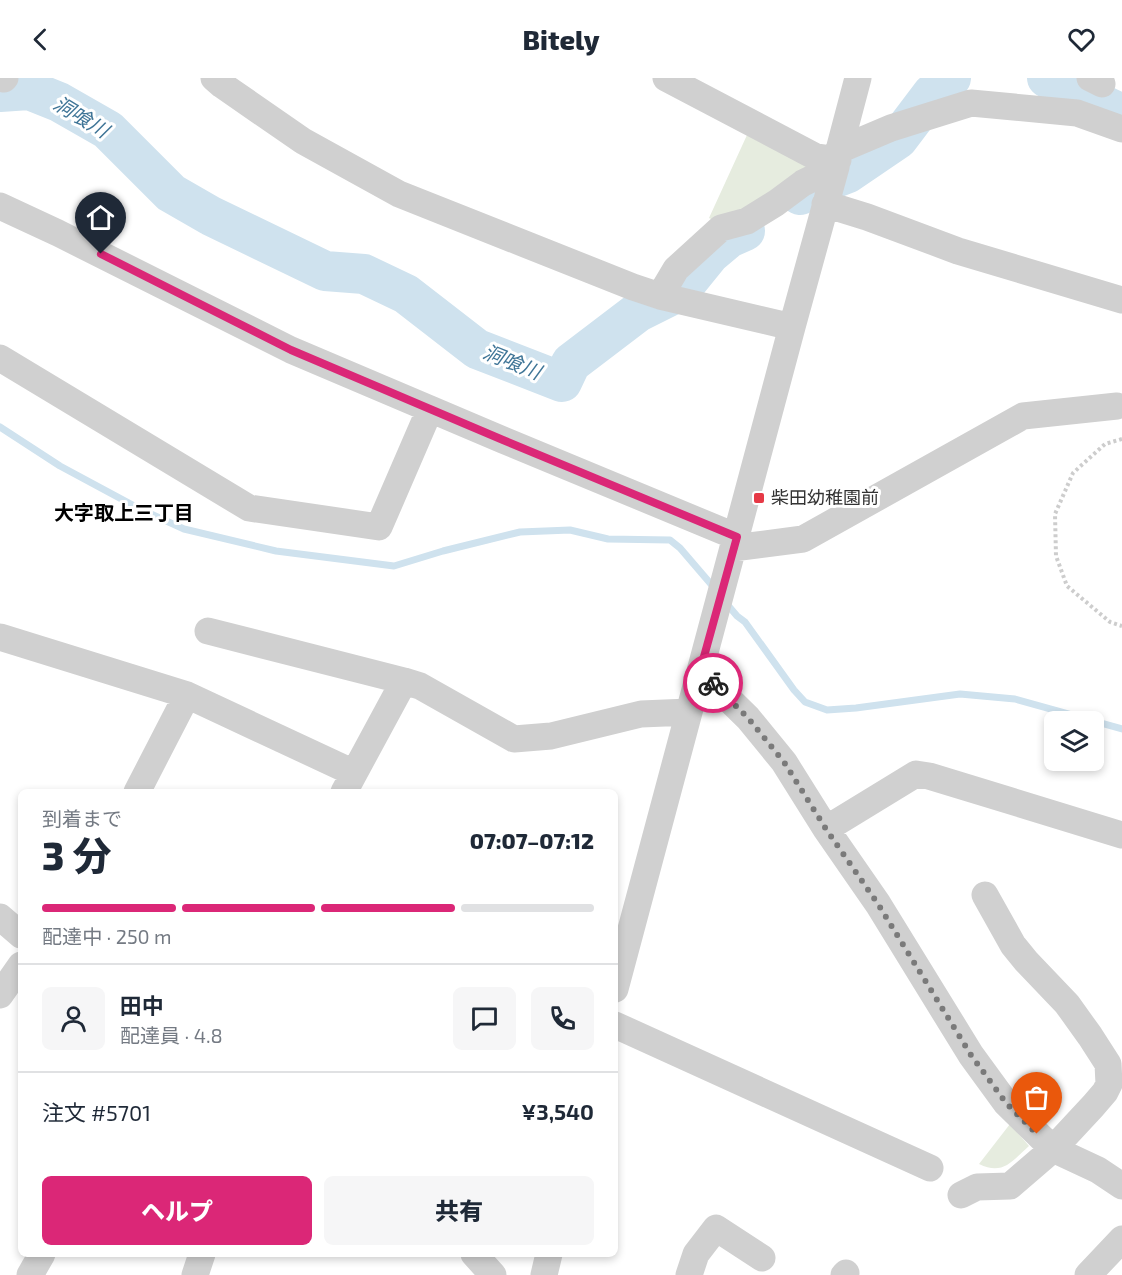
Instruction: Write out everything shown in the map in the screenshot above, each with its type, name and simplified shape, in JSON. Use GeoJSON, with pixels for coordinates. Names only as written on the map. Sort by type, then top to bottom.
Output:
{"type":"FeatureCollection","features":[{"type":"Feature","properties":{"kind":"street"},"geometry":{"type":"LineString","coordinates":[[214,78],[303,141],[399,194],[633,287],[660,296],[792,327]]}},
{"type":"Feature","properties":{"kind":"street"},"geometry":{"type":"LineString","coordinates":[[666,78],[816,157],[838,159]]}},
{"type":"Feature","properties":{"kind":"street"},"geometry":{"type":"LineString","coordinates":[[618,978],[858,78]]}},
{"type":"Feature","properties":{"kind":"street"},"geometry":{"type":"LineString","coordinates":[[660,296],[675,269],[721,228],[747,221],[838,159],[891,128],[971,103],[1077,113],[1122,129]]}},
{"type":"Feature","properties":{"kind":"street"},"geometry":{"type":"LineString","coordinates":[[825,204],[958,251],[1122,300]]}},
{"type":"Feature","properties":{"kind":"street"},"geometry":{"type":"LineString","coordinates":[[0,206],[291,350],[735,543],[803,539],[1023,416],[1117,406]]}},
{"type":"Feature","properties":{"kind":"street"},"geometry":{"type":"LineString","coordinates":[[0,358],[249,508],[379,527],[430,409]]}},
{"type":"Feature","properties":{"kind":"street"},"geometry":{"type":"LineString","coordinates":[[208,631],[420,686],[514,739],[551,736],[641,714],[689,712]]}},
{"type":"Feature","properties":{"kind":"street"},"geometry":{"type":"LineString","coordinates":[[0,637],[187,694],[349,782],[404,681]]}},
{"type":"Feature","properties":{"kind":"street"},"geometry":{"type":"LineString","coordinates":[[700,671],[748,718],[777,753],[878,904],[971,1055],[1006,1103],[1053,1149],[1098,1170],[1122,1186]]}},
{"type":"Feature","properties":{"kind":"street"},"geometry":{"type":"LineString","coordinates":[[139,789],[187,694]]}},
{"type":"Feature","properties":{"kind":"street"},"geometry":{"type":"LineString","coordinates":[[826,829],[916,774],[1122,835]]}},
{"type":"Feature","properties":{"kind":"street"},"geometry":{"type":"LineString","coordinates":[[961,1196],[977,1187],[1010,1186],[1053,1149],[1105,1092],[1109,1084],[1108,1064],[1067,1004],[1014,945],[985,895]]}},
{"type":"Feature","properties":{"kind":"street"},"geometry":{"type":"LineString","coordinates":[[0,917],[18,932]]}},
{"type":"Feature","properties":{"kind":"street"},"geometry":{"type":"LineString","coordinates":[[0,995],[18,969]]}},
{"type":"Feature","properties":{"kind":"street"},"geometry":{"type":"LineString","coordinates":[[618,1026],[930,1168]]}},
{"type":"Feature","properties":{"kind":"street"},"geometry":{"type":"LineString","coordinates":[[689,1275],[696,1254],[716,1228],[762,1258]]}},
{"type":"Feature","properties":{"kind":"street"},"geometry":{"type":"LineString","coordinates":[[1088,1275],[1122,1239]]}},
{"type":"Feature","properties":{"kind":"street"},"geometry":{"type":"LineString","coordinates":[[30,1275],[40,1257]]}},
{"type":"Feature","properties":{"kind":"street"},"geometry":{"type":"LineString","coordinates":[[195,1275],[201,1257]]}},
{"type":"Feature","properties":{"kind":"street"},"geometry":{"type":"LineString","coordinates":[[477,1257],[493,1275]]}},
{"type":"Feature","properties":{"kind":"street"},"geometry":{"type":"LineString","coordinates":[[544,1275],[548,1257]]}},
{"type":"Feature","properties":{"kind":"path"},"geometry":{"type":"LineString","coordinates":[[1122,439],[1105,444],[1073,472],[1055,514],[1056,556],[1067,586],[1110,622],[1122,626]]}},
{"type":"Feature","properties":{"kind":"shaded area"},"geometry":{"type":"Polygon","coordinates":[[[747,135],[807,165],[799,180],[717,222],[709,218],[747,135]]]}},
{"type":"Feature","properties":{"kind":"shaded area"},"geometry":{"type":"Polygon","coordinates":[[[1010,1124],[1029,1146],[1001,1168],[979,1164],[1010,1124]]]}},
{"type":"Feature","properties":{"kind":"waterway","name":"洞喰川"},"geometry":{"type":"LineString","coordinates":[[800,195],[807,189],[848,173],[898,139],[932,94],[951,78]]}},
{"type":"Feature","properties":{"kind":"waterway","name":"洞喰川"},"geometry":{"type":"LineString","coordinates":[[1047,78],[1122,114]]}},
{"type":"Feature","properties":{"kind":"waterway","name":"洞喰川"},"geometry":{"type":"LineString","coordinates":[[0,92],[29,90],[59,102],[108,130],[171,193],[211,216],[325,271],[364,274],[406,294],[477,349],[562,382],[571,363],[638,312],[680,291],[710,254],[729,238],[745,231]]}},
{"type":"Feature","properties":{"kind":"waterway"},"geometry":{"type":"LineString","coordinates":[[0,427],[60,466],[140,509],[184,529],[276,551],[394,566],[520,532],[570,530],[608,539],[670,540],[680,548],[716,590]]}},
{"type":"Feature","properties":{"kind":"waterway"},"geometry":{"type":"LineString","coordinates":[[726,603],[745,622],[805,702],[827,710],[960,694],[1015,699],[1122,729]]}},
{"type":"Feature","properties":{"kind":"way so far"},"geometry":{"type":"LineString","coordinates":[[713,683],[748,718],[784,762],[826,829],[878,904],[971,1055],[1006,1103],[1037,1134]]}},
{"type":"Feature","properties":{"kind":"place","name":"柴田幼稚園前"},"geometry":{"type":"Point","coordinates":[759,498]}},
{"type":"Feature","properties":{"kind":"district","name":"大字取上三丁目"},"geometry":{"type":"Point","coordinates":[124,513]}},
{"type":"Feature","properties":{"kind":"route"},"geometry":{"type":"LineString","coordinates":[[101,254],[291,350],[737,537],[700,671],[713,683]]}}]}
